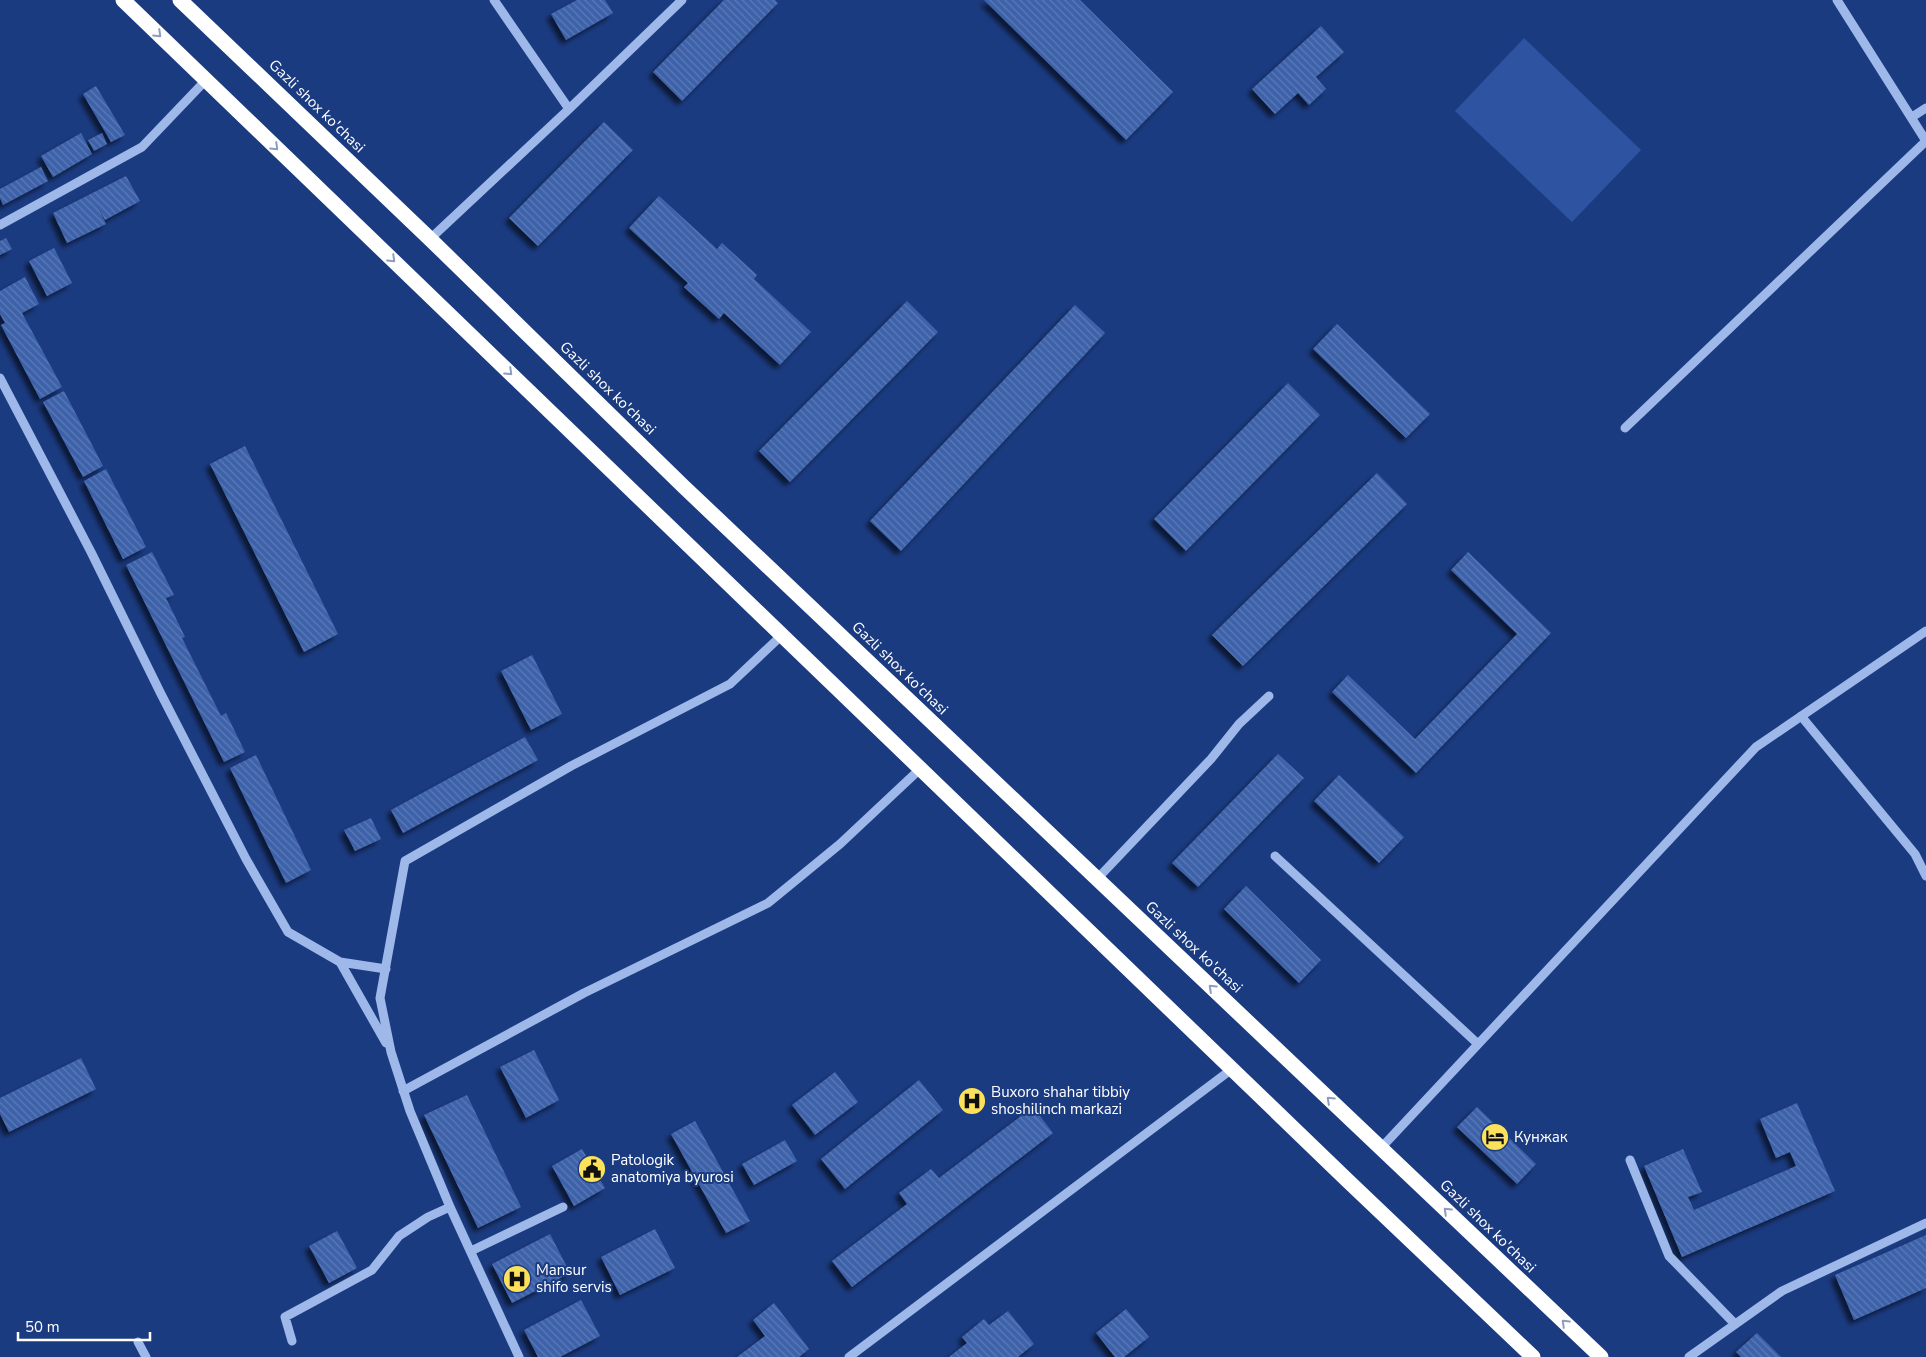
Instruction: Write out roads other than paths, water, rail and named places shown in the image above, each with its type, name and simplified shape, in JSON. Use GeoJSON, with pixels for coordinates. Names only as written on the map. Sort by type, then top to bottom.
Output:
{"type":"FeatureCollection","features":[{"type":"Feature","properties":{"kind":"highway"},"geometry":{"type":"LineString","coordinates":[[123,0],[781,636],[1533,1357]]}},
{"type":"Feature","properties":{"kind":"highway","name":"Gazli shox ko'chasi"},"geometry":{"type":"LineString","coordinates":[[180,0],[430,239],[683,486],[1600,1357]]}},
{"type":"Feature","properties":{"kind":"street"},"geometry":{"type":"LineString","coordinates":[[494,0],[569,109]]}},
{"type":"Feature","properties":{"kind":"street"},"geometry":{"type":"LineString","coordinates":[[430,239],[682,0]]}},
{"type":"Feature","properties":{"kind":"street"},"geometry":{"type":"LineString","coordinates":[[1625,428],[1926,141],[1837,0]]}},
{"type":"Feature","properties":{"kind":"street"},"geometry":{"type":"LineString","coordinates":[[0,225],[142,147],[206,80]]}},
{"type":"Feature","properties":{"kind":"street"},"geometry":{"type":"LineString","coordinates":[[1912,117],[1926,108]]}},
{"type":"Feature","properties":{"kind":"street"},"geometry":{"type":"LineString","coordinates":[[0,378],[91,552],[161,694],[242,850],[288,932],[340,962],[386,969]]}},
{"type":"Feature","properties":{"kind":"street"},"geometry":{"type":"LineString","coordinates":[[1381,1148],[1756,747],[1926,631]]}},
{"type":"Feature","properties":{"kind":"street"},"geometry":{"type":"LineString","coordinates":[[520,1357],[450,1208],[410,1111],[391,1052],[380,998],[404,861],[571,766],[730,684],[781,636]]}},
{"type":"Feature","properties":{"kind":"street"},"geometry":{"type":"LineString","coordinates":[[1097,879],[1211,759],[1238,724],[1269,696]]}},
{"type":"Feature","properties":{"kind":"street"},"geometry":{"type":"LineString","coordinates":[[1802,716],[1915,854],[1926,876]]}},
{"type":"Feature","properties":{"kind":"street"},"geometry":{"type":"LineString","coordinates":[[403,1091],[584,992],[768,903],[840,844],[920,769]]}},
{"type":"Feature","properties":{"kind":"street"},"geometry":{"type":"LineString","coordinates":[[1274,856],[1478,1044]]}},
{"type":"Feature","properties":{"kind":"street"},"geometry":{"type":"LineString","coordinates":[[340,962],[391,1052]]}},
{"type":"Feature","properties":{"kind":"street"},"geometry":{"type":"LineString","coordinates":[[849,1357],[1232,1070]]}},
{"type":"Feature","properties":{"kind":"street"},"geometry":{"type":"LineString","coordinates":[[1630,1160],[1669,1256],[1734,1323]]}},
{"type":"Feature","properties":{"kind":"street"},"geometry":{"type":"LineString","coordinates":[[292,1341],[285,1317],[372,1270],[399,1236],[428,1217],[450,1208]]}},
{"type":"Feature","properties":{"kind":"street"},"geometry":{"type":"LineString","coordinates":[[471,1251],[563,1208]]}},
{"type":"Feature","properties":{"kind":"street"},"geometry":{"type":"LineString","coordinates":[[1689,1357],[1734,1323],[1782,1291],[1926,1224]]}},
{"type":"Feature","properties":{"kind":"street"},"geometry":{"type":"LineString","coordinates":[[138,1342],[146,1357]]}},
{"type":"Feature","properties":{"kind":"place","name":"Buxoro shahar tibbiy shoshilinch markazi"},"geometry":{"type":"Point","coordinates":[972,1101]}},
{"type":"Feature","properties":{"kind":"place","name":"Кунжак"},"geometry":{"type":"Point","coordinates":[1495,1137]}},
{"type":"Feature","properties":{"kind":"place","name":"Patologik anatomiya byurosi"},"geometry":{"type":"Point","coordinates":[592,1169]}},
{"type":"Feature","properties":{"kind":"place","name":"Mansur shifo servis"},"geometry":{"type":"Point","coordinates":[517,1279]}}]}
